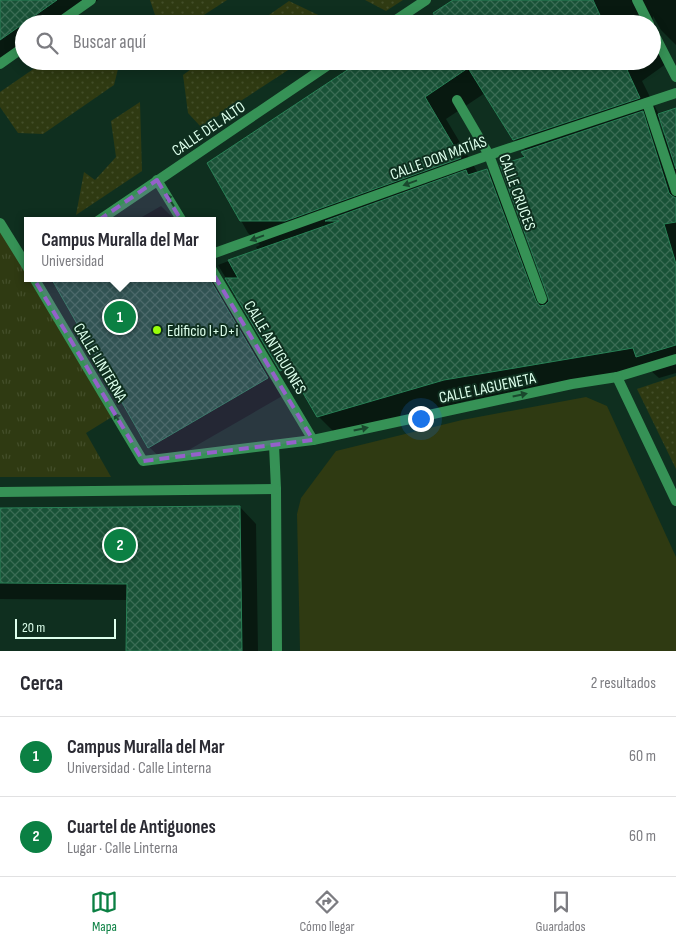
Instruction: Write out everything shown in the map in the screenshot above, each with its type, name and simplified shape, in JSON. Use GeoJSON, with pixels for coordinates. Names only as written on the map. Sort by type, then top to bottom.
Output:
{"type":"FeatureCollection","features":[{"type":"Feature","properties":{"kind":"street"},"geometry":{"type":"LineString","coordinates":[[70,15],[91,0]]}},
{"type":"Feature","properties":{"kind":"street"},"geometry":{"type":"LineString","coordinates":[[404,15],[426,0]]}},
{"type":"Feature","properties":{"kind":"street"},"geometry":{"type":"LineString","coordinates":[[637,0],[644,15]]}},
{"type":"Feature","properties":{"kind":"street"},"geometry":{"type":"LineString","coordinates":[[661,47],[676,76]]}},
{"type":"Feature","properties":{"kind":"street"},"geometry":{"type":"LineString","coordinates":[[0,64],[15,53]]}},
{"type":"Feature","properties":{"kind":"street","name":"CALLE DEL ALTO"},"geometry":{"type":"LineString","coordinates":[[104,217],[321,70]]}},
{"type":"Feature","properties":{"kind":"street","name":"CALLE DON MATÍAS"},"geometry":{"type":"LineString","coordinates":[[216,253],[489,155],[676,93]]}},
{"type":"Feature","properties":{"kind":"street","name":"CALLE CRUCES"},"geometry":{"type":"LineString","coordinates":[[457,100],[489,155],[542,299]]}},
{"type":"Feature","properties":{"kind":"street"},"geometry":{"type":"LineString","coordinates":[[647,102],[676,191]]}},
{"type":"Feature","properties":{"kind":"street"},"geometry":{"type":"LineString","coordinates":[[157,180],[180,217]]}},
{"type":"Feature","properties":{"kind":"street"},"geometry":{"type":"LineString","coordinates":[[0,223],[24,262]]}},
{"type":"Feature","properties":{"kind":"street","name":"CALLE ANTIGUONES"},"geometry":{"type":"LineString","coordinates":[[216,277],[313,440]]}},
{"type":"Feature","properties":{"kind":"street","name":"CALLE LINTERNA"},"geometry":{"type":"LineString","coordinates":[[36,282],[143,461]]}},
{"type":"Feature","properties":{"kind":"street","name":"CALLE LAGUENETA"},"geometry":{"type":"LineString","coordinates":[[143,461],[313,440],[572,384],[616,377],[676,359]]}},
{"type":"Feature","properties":{"kind":"street"},"geometry":{"type":"LineString","coordinates":[[616,377],[676,501]]}},
{"type":"Feature","properties":{"kind":"street"},"geometry":{"type":"LineString","coordinates":[[274,445],[277,651]]}},
{"type":"Feature","properties":{"kind":"street"},"geometry":{"type":"LineString","coordinates":[[0,492],[276,490]]}},
{"type":"Feature","properties":{"kind":"highlighted area"},"geometry":{"type":"Polygon","coordinates":[[[157,180],[313,440],[143,461],[28,269],[157,180]]]}},
{"type":"Feature","properties":{"kind":"green space"},"geometry":{"type":"Polygon","coordinates":[[[150,0],[227,0],[204,15],[155,15],[150,0]]]}},
{"type":"Feature","properties":{"kind":"green space"},"geometry":{"type":"Polygon","coordinates":[[[365,0],[403,0],[386,11],[365,0]]]}},
{"type":"Feature","properties":{"kind":"green space"},"geometry":{"type":"Polygon","coordinates":[[[289,1],[318,15],[269,15],[289,1]]]}},
{"type":"Feature","properties":{"kind":"green space"},"geometry":{"type":"Polygon","coordinates":[[[32,70],[118,70],[114,85],[43,134],[18,133],[0,107],[0,92],[32,70]]]}},
{"type":"Feature","properties":{"kind":"green space"},"geometry":{"type":"Polygon","coordinates":[[[190,70],[288,70],[201,127],[188,113],[183,75],[190,70]]]}},
{"type":"Feature","properties":{"kind":"green space"},"geometry":{"type":"Polygon","coordinates":[[[140,102],[142,171],[76,215],[84,172],[95,180],[116,157],[111,121],[140,102]]]}},
{"type":"Feature","properties":{"kind":"green space"},"geometry":{"type":"Polygon","coordinates":[[[0,223],[24,263],[24,282],[36,282],[115,415],[86,433],[111,477],[0,477],[0,223]]]}},
{"type":"Feature","properties":{"kind":"green space"},"geometry":{"type":"Polygon","coordinates":[[[676,376],[676,469],[637,389],[676,376]]]}},
{"type":"Feature","properties":{"kind":"green space"},"geometry":{"type":"Polygon","coordinates":[[[586,397],[607,406],[676,557],[676,651],[300,651],[297,514],[301,498],[336,451],[462,420],[586,397]]]}},
{"type":"Feature","properties":{"kind":"building"},"geometry":{"type":"Polygon","coordinates":[[[0,0],[57,0],[36,15],[15,15],[15,29],[0,40],[0,0]]]}},
{"type":"Feature","properties":{"kind":"building"},"geometry":{"type":"Polygon","coordinates":[[[453,0],[593,0],[600,15],[434,15],[433,13],[453,0]]]}},
{"type":"Feature","properties":{"kind":"building"},"geometry":{"type":"Polygon","coordinates":[[[347,70],[465,70],[425,97],[461,158],[285,221],[240,221],[207,163],[347,70]]]}},
{"type":"Feature","properties":{"kind":"building"},"geometry":{"type":"Polygon","coordinates":[[[469,70],[627,70],[640,98],[513,140],[469,70]]]}},
{"type":"Feature","properties":{"kind":"building"},"geometry":{"type":"Polygon","coordinates":[[[676,108],[676,169],[658,114],[676,108]]]}},
{"type":"Feature","properties":{"kind":"building"},"geometry":{"type":"Polygon","coordinates":[[[643,111],[669,193],[676,198],[676,222],[664,224],[676,264],[676,345],[636,357],[633,348],[444,380],[317,417],[288,367],[280,371],[225,278],[238,278],[228,260],[339,221],[325,221],[466,170],[468,175],[487,169],[536,301],[540,306],[545,305],[549,301],[548,297],[500,165],[525,157],[521,152],[643,111]]]}},
{"type":"Feature","properties":{"kind":"building","name":"Edificio I+D+i"},"geometry":{"type":"Polygon","coordinates":[[[53,282],[211,282],[268,378],[148,448],[53,282]]]}},
{"type":"Feature","properties":{"kind":"building"},"geometry":{"type":"Polygon","coordinates":[[[240,506],[242,651],[126,651],[127,584],[0,583],[0,508],[240,506]]]}},
{"type":"Feature","properties":{"kind":"place","name":"Campus Muralla del Mar"},"geometry":{"type":"Point","coordinates":[120,317]}},
{"type":"Feature","properties":{"kind":"place","name":"Edificio I+D+i"},"geometry":{"type":"Point","coordinates":[157,330]}},
{"type":"Feature","properties":{"kind":"place","name":"Cuartel de Antiguones"},"geometry":{"type":"Point","coordinates":[120,545]}}]}
